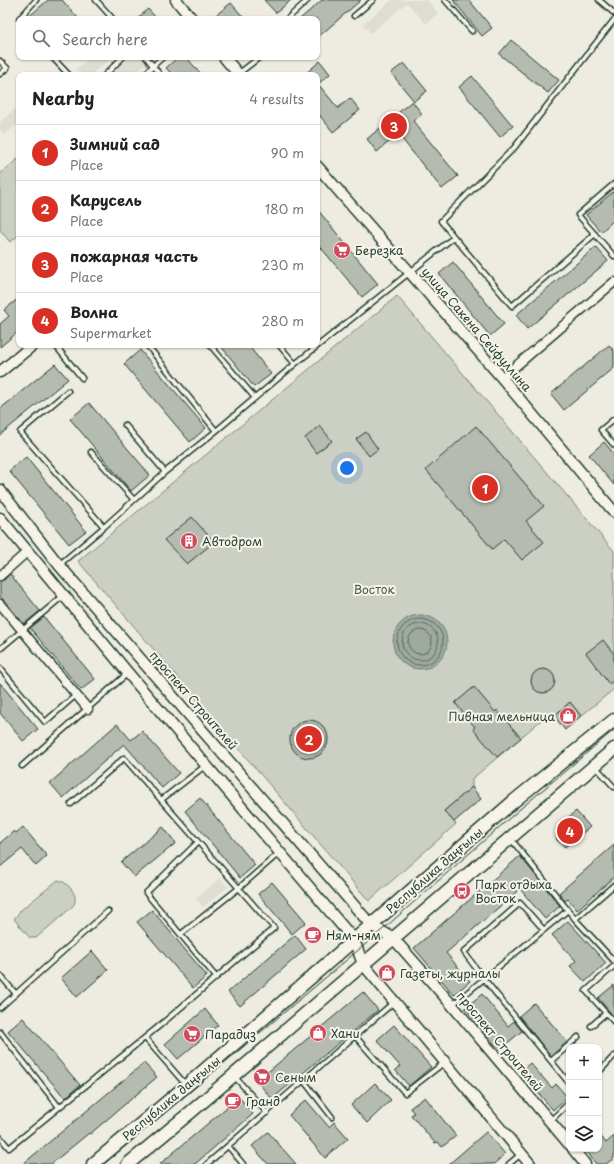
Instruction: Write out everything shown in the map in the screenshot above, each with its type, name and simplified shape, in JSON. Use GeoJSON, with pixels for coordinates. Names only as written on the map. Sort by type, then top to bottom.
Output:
{"type":"FeatureCollection","features":[{"type":"Feature","properties":{"kind":"main road","name":"Республика даңғылы"},"geometry":{"type":"LineString","coordinates":[[93,1164],[186,1086],[514,801],[614,720]]}},
{"type":"Feature","properties":{"kind":"main road","name":"Республика даңғылы"},"geometry":{"type":"LineString","coordinates":[[128,1164],[614,749]]}},
{"type":"Feature","properties":{"kind":"street"},"geometry":{"type":"LineString","coordinates":[[176,0],[189,16]]}},
{"type":"Feature","properties":{"kind":"street"},"geometry":{"type":"LineString","coordinates":[[227,60],[237,72]]}},
{"type":"Feature","properties":{"kind":"street","name":"улица Сакена Сейфуллина"},"geometry":{"type":"LineString","coordinates":[[320,169],[502,378],[614,512]]}},
{"type":"Feature","properties":{"kind":"street"},"geometry":{"type":"LineString","coordinates":[[502,378],[614,282]]}},
{"type":"Feature","properties":{"kind":"street"},"geometry":{"type":"LineString","coordinates":[[0,372],[29,348]]}},
{"type":"Feature","properties":{"kind":"street","name":"проспект Строителей"},"geometry":{"type":"LineString","coordinates":[[0,490],[59,565],[371,925],[393,938],[452,1005],[566,1141]]}},
{"type":"Feature","properties":{"kind":"street"},"geometry":{"type":"LineString","coordinates":[[0,518],[128,673],[354,940],[362,964],[530,1164]]}},
{"type":"Feature","properties":{"kind":"street"},"geometry":{"type":"LineString","coordinates":[[0,576],[27,552]]}},
{"type":"Feature","properties":{"kind":"street"},"geometry":{"type":"LineString","coordinates":[[0,604],[88,709]]}},
{"type":"Feature","properties":{"kind":"street"},"geometry":{"type":"LineString","coordinates":[[575,1152],[585,1164]]}},
{"type":"Feature","properties":{"kind":"lane"},"geometry":{"type":"LineString","coordinates":[[22,16],[36,0]]}},
{"type":"Feature","properties":{"kind":"lane"},"geometry":{"type":"LineString","coordinates":[[96,0],[110,16]]}},
{"type":"Feature","properties":{"kind":"lane"},"geometry":{"type":"LineString","coordinates":[[290,16],[308,0]]}},
{"type":"Feature","properties":{"kind":"lane"},"geometry":{"type":"LineString","coordinates":[[354,16],[373,0]]}},
{"type":"Feature","properties":{"kind":"lane"},"geometry":{"type":"LineString","coordinates":[[446,0],[472,31]]}},
{"type":"Feature","properties":{"kind":"lane"},"geometry":{"type":"LineString","coordinates":[[599,0],[614,13]]}},
{"type":"Feature","properties":{"kind":"lane"},"geometry":{"type":"LineString","coordinates":[[595,234],[512,306],[441,220],[514,148],[614,20]]}},
{"type":"Feature","properties":{"kind":"lane"},"geometry":{"type":"LineString","coordinates":[[55,60],[66,72]]}},
{"type":"Feature","properties":{"kind":"lane"},"geometry":{"type":"LineString","coordinates":[[108,72],[120,60]]}},
{"type":"Feature","properties":{"kind":"lane"},"geometry":{"type":"LineString","coordinates":[[149,60],[158,72]]}},
{"type":"Feature","properties":{"kind":"lane"},"geometry":{"type":"LineString","coordinates":[[147,72],[160,60]]}},
{"type":"Feature","properties":{"kind":"lane"},"geometry":{"type":"LineString","coordinates":[[241,72],[256,60]]}},
{"type":"Feature","properties":{"kind":"lane"},"geometry":{"type":"LineString","coordinates":[[0,61],[7,68],[0,74]]}},
{"type":"Feature","properties":{"kind":"lane"},"geometry":{"type":"LineString","coordinates":[[614,184],[578,215],[614,256]]}},
{"type":"Feature","properties":{"kind":"lane"},"geometry":{"type":"LineString","coordinates":[[320,345],[454,237]]}},
{"type":"Feature","properties":{"kind":"lane"},"geometry":{"type":"LineString","coordinates":[[57,348],[82,378]]}},
{"type":"Feature","properties":{"kind":"lane"},"geometry":{"type":"LineString","coordinates":[[149,348],[216,431]]}},
{"type":"Feature","properties":{"kind":"lane"},"geometry":{"type":"LineString","coordinates":[[213,348],[255,398]]}},
{"type":"Feature","properties":{"kind":"lane"},"geometry":{"type":"LineString","coordinates":[[282,348],[296,364]]}},
{"type":"Feature","properties":{"kind":"lane"},"geometry":{"type":"LineString","coordinates":[[59,565],[165,472],[316,348]]}},
{"type":"Feature","properties":{"kind":"lane"},"geometry":{"type":"LineString","coordinates":[[68,391],[20,432],[104,527]]}},
{"type":"Feature","properties":{"kind":"lane"},"geometry":{"type":"LineString","coordinates":[[614,419],[601,430],[614,445]]}},
{"type":"Feature","properties":{"kind":"lane"},"geometry":{"type":"LineString","coordinates":[[125,425],[165,472]]}},
{"type":"Feature","properties":{"kind":"lane"},"geometry":{"type":"LineString","coordinates":[[91,452],[134,500]]}},
{"type":"Feature","properties":{"kind":"lane"},"geometry":{"type":"LineString","coordinates":[[0,649],[64,596]]}},
{"type":"Feature","properties":{"kind":"lane"},"geometry":{"type":"LineString","coordinates":[[0,668],[45,722],[76,695]]}},
{"type":"Feature","properties":{"kind":"lane"},"geometry":{"type":"LineString","coordinates":[[22,766],[128,673]]}},
{"type":"Feature","properties":{"kind":"lane"},"geometry":{"type":"LineString","coordinates":[[0,1137],[9,1148],[145,1038],[274,928],[124,758],[72,804]]}},
{"type":"Feature","properties":{"kind":"lane"},"geometry":{"type":"LineString","coordinates":[[161,800],[206,765]]}},
{"type":"Feature","properties":{"kind":"lane"},"geometry":{"type":"LineString","coordinates":[[594,765],[614,787]]}},
{"type":"Feature","properties":{"kind":"lane"},"geometry":{"type":"LineString","coordinates":[[510,838],[575,919],[614,961]]}},
{"type":"Feature","properties":{"kind":"lane"},"geometry":{"type":"LineString","coordinates":[[198,842],[146,893],[216,977]]}},
{"type":"Feature","properties":{"kind":"lane"},"geometry":{"type":"LineString","coordinates":[[181,934],[280,853]]}},
{"type":"Feature","properties":{"kind":"lane"},"geometry":{"type":"LineString","coordinates":[[575,919],[614,885]]}},
{"type":"Feature","properties":{"kind":"lane"},"geometry":{"type":"LineString","coordinates":[[544,930],[520,902],[464,952],[484,979],[567,1080]]}},
{"type":"Feature","properties":{"kind":"lane"},"geometry":{"type":"LineString","coordinates":[[452,1005],[568,910]]}},
{"type":"Feature","properties":{"kind":"lane"},"geometry":{"type":"LineString","coordinates":[[0,1008],[108,911]]}},
{"type":"Feature","properties":{"kind":"lane"},"geometry":{"type":"LineString","coordinates":[[614,966],[586,991],[614,1022]]}},
{"type":"Feature","properties":{"kind":"lane"},"geometry":{"type":"LineString","coordinates":[[0,975],[16,994]]}},
{"type":"Feature","properties":{"kind":"lane"},"geometry":{"type":"LineString","coordinates":[[207,1164],[395,1002]]}},
{"type":"Feature","properties":{"kind":"lane"},"geometry":{"type":"LineString","coordinates":[[591,1026],[606,1013]]}},
{"type":"Feature","properties":{"kind":"lane"},"geometry":{"type":"LineString","coordinates":[[0,1032],[59,1107]]}},
{"type":"Feature","properties":{"kind":"lane"},"geometry":{"type":"LineString","coordinates":[[355,1036],[405,1093],[445,1062]]}},
{"type":"Feature","properties":{"kind":"lane"},"geometry":{"type":"LineString","coordinates":[[551,1061],[578,1037]]}},
{"type":"Feature","properties":{"kind":"lane"},"geometry":{"type":"LineString","coordinates":[[145,1038],[186,1086]]}},
{"type":"Feature","properties":{"kind":"lane"},"geometry":{"type":"LineString","coordinates":[[602,1069],[614,1056]]}},
{"type":"Feature","properties":{"kind":"lane"},"geometry":{"type":"LineString","coordinates":[[234,1075],[267,1113]]}},
{"type":"Feature","properties":{"kind":"lane"},"geometry":{"type":"LineString","coordinates":[[304,1081],[332,1117]]}},
{"type":"Feature","properties":{"kind":"lane"},"geometry":{"type":"LineString","coordinates":[[549,1121],[566,1106]]}},
{"type":"Feature","properties":{"kind":"lane"},"geometry":{"type":"LineString","coordinates":[[228,1146],[243,1164]]}},
{"type":"Feature","properties":{"kind":"lane"},"geometry":{"type":"LineString","coordinates":[[509,1164],[521,1153]]}},
{"type":"Feature","properties":{"kind":"shaded area"},"geometry":{"type":"Polygon","coordinates":[[[392,0],[427,0],[438,13],[426,24],[407,3],[371,33],[363,24],[392,0]]]}},
{"type":"Feature","properties":{"kind":"shaded area"},"geometry":{"type":"Polygon","coordinates":[[[86,60],[108,60],[94,72],[79,72],[76,69],[86,60]]]}},
{"type":"Feature","properties":{"kind":"shaded area"},"geometry":{"type":"Polygon","coordinates":[[[127,60],[145,60],[147,62],[137,72],[114,72],[127,60]]]}},
{"type":"Feature","properties":{"kind":"shaded area"},"geometry":{"type":"Polygon","coordinates":[[[16,109],[16,126],[5,135],[0,130],[0,122],[16,109]]]}},
{"type":"Feature","properties":{"kind":"shaded area"},"geometry":{"type":"Polygon","coordinates":[[[220,878],[228,887],[203,907],[196,898],[220,878]]]}},
{"type":"Feature","properties":{"kind":"green space"},"geometry":{"type":"Polygon","coordinates":[[[16,161],[16,237],[10,242],[0,230],[0,174],[16,161]]]}},
{"type":"Feature","properties":{"kind":"green space","name":"Восток"},"geometry":{"type":"Polygon","coordinates":[[[397,296],[614,551],[614,689],[581,716],[570,702],[554,716],[546,716],[472,779],[472,787],[444,811],[456,824],[369,901],[78,561],[397,296]]]}},
{"type":"Feature","properties":{"kind":"green space"},"geometry":{"type":"Polygon","coordinates":[[[58,880],[73,891],[75,902],[72,907],[36,938],[30,938],[14,919],[21,910],[58,880]]]}},
{"type":"Feature","properties":{"kind":"water"},"geometry":{"type":"Polygon","coordinates":[[[420,615],[430,617],[439,623],[445,632],[447,642],[445,652],[439,661],[430,667],[420,669],[410,667],[401,661],[395,652],[393,642],[395,632],[401,623],[410,617],[420,615]]]}},
{"type":"Feature","properties":{"kind":"building"},"geometry":{"type":"Polygon","coordinates":[[[48,0],[62,0],[76,16],[29,16],[48,0]]]}},
{"type":"Feature","properties":{"kind":"building"},"geometry":{"type":"Polygon","coordinates":[[[264,0],[291,0],[276,13],[264,0]]]}},
{"type":"Feature","properties":{"kind":"building"},"geometry":{"type":"Polygon","coordinates":[[[322,0],[361,0],[320,35],[320,16],[303,16],[322,0]]]}},
{"type":"Feature","properties":{"kind":"building"},"geometry":{"type":"Polygon","coordinates":[[[453,0],[469,0],[492,28],[482,36],[453,0]]]}},
{"type":"Feature","properties":{"kind":"building"},"geometry":{"type":"Polygon","coordinates":[[[231,3],[242,16],[215,16],[231,3]]]}},
{"type":"Feature","properties":{"kind":"building"},"geometry":{"type":"Polygon","coordinates":[[[148,9],[154,16],[140,16],[148,9]]]}},
{"type":"Feature","properties":{"kind":"building"},"geometry":{"type":"Polygon","coordinates":[[[511,40],[559,80],[548,93],[499,54],[511,40]]]}},
{"type":"Feature","properties":{"kind":"building"},"geometry":{"type":"Polygon","coordinates":[[[175,60],[189,60],[199,72],[170,72],[166,68],[175,60]]]}},
{"type":"Feature","properties":{"kind":"building"},"geometry":{"type":"Polygon","coordinates":[[[320,61],[330,74],[320,82],[320,72],[307,72],[320,61]]]}},
{"type":"Feature","properties":{"kind":"building"},"geometry":{"type":"Polygon","coordinates":[[[404,63],[427,91],[414,101],[391,73],[404,63]]]}},
{"type":"Feature","properties":{"kind":"building"},"geometry":{"type":"Polygon","coordinates":[[[472,76],[513,126],[500,137],[459,87],[472,76]]]}},
{"type":"Feature","properties":{"kind":"building"},"geometry":{"type":"Polygon","coordinates":[[[320,86],[338,108],[350,98],[360,110],[333,132],[320,116],[320,86]]]}},
{"type":"Feature","properties":{"kind":"building"},"geometry":{"type":"Polygon","coordinates":[[[412,101],[422,114],[413,121],[458,176],[442,189],[398,134],[377,152],[367,139],[412,101]]]}},
{"type":"Feature","properties":{"kind":"building"},"geometry":{"type":"Polygon","coordinates":[[[614,191],[614,220],[601,232],[586,215],[614,191]]]}},
{"type":"Feature","properties":{"kind":"building"},"geometry":{"type":"Polygon","coordinates":[[[320,213],[378,284],[362,297],[320,247],[320,213]]]}},
{"type":"Feature","properties":{"kind":"building"},"geometry":{"type":"Polygon","coordinates":[[[596,247],[608,261],[527,329],[516,315],[596,247]]]}},
{"type":"Feature","properties":{"kind":"building"},"geometry":{"type":"Polygon","coordinates":[[[453,262],[504,324],[490,336],[439,274],[453,262]]]}},
{"type":"Feature","properties":{"kind":"building"},"geometry":{"type":"Polygon","coordinates":[[[16,300],[16,334],[0,347],[0,324],[9,316],[4,310],[16,300]]]}},
{"type":"Feature","properties":{"kind":"building"},"geometry":{"type":"Polygon","coordinates":[[[609,345],[614,351],[614,368],[564,410],[551,394],[609,345]]]}},
{"type":"Feature","properties":{"kind":"building"},"geometry":{"type":"Polygon","coordinates":[[[222,348],[250,348],[271,374],[254,387],[222,348]]]}},
{"type":"Feature","properties":{"kind":"building"},"geometry":{"type":"Polygon","coordinates":[[[140,350],[206,428],[190,442],[124,364],[140,350]]]}},
{"type":"Feature","properties":{"kind":"building"},"geometry":{"type":"Polygon","coordinates":[[[55,364],[68,379],[0,435],[0,409],[55,364]]]}},
{"type":"Feature","properties":{"kind":"building"},"geometry":{"type":"Polygon","coordinates":[[[89,403],[150,475],[131,491],[70,419],[89,403]]]}},
{"type":"Feature","properties":{"kind":"building"},"geometry":{"type":"Polygon","coordinates":[[[320,426],[332,441],[316,453],[305,438],[320,426]]]}},
{"type":"Feature","properties":{"kind":"building"},"geometry":{"type":"Polygon","coordinates":[[[476,426],[544,506],[526,521],[544,542],[522,560],[504,539],[492,549],[426,470],[476,426]]]}},
{"type":"Feature","properties":{"kind":"building"},"geometry":{"type":"Polygon","coordinates":[[[366,432],[378,449],[369,456],[356,439],[366,432]]]}},
{"type":"Feature","properties":{"kind":"building"},"geometry":{"type":"Polygon","coordinates":[[[604,442],[614,454],[614,485],[589,455],[604,442]]]}},
{"type":"Feature","properties":{"kind":"building"},"geometry":{"type":"Polygon","coordinates":[[[26,457],[86,531],[69,544],[9,471],[26,457]]]}},
{"type":"Feature","properties":{"kind":"building","name":"Автодром"},"geometry":{"type":"Polygon","coordinates":[[[192,517],[214,542],[187,564],[164,540],[192,517]]]}},
{"type":"Feature","properties":{"kind":"building"},"geometry":{"type":"Polygon","coordinates":[[[10,574],[40,611],[24,624],[0,596],[0,581],[4,580],[10,574]]]}},
{"type":"Feature","properties":{"kind":"building"},"geometry":{"type":"Polygon","coordinates":[[[44,617],[95,679],[81,690],[30,628],[44,617]]]}},
{"type":"Feature","properties":{"kind":"building"},"geometry":{"type":"Polygon","coordinates":[[[603,640],[614,654],[614,680],[609,684],[586,653],[603,640]]]}},
{"type":"Feature","properties":{"kind":"building"},"geometry":{"type":"Polygon","coordinates":[[[543,669],[552,672],[555,681],[552,690],[543,693],[534,690],[531,681],[534,672],[543,669]]]}},
{"type":"Feature","properties":{"kind":"building"},"geometry":{"type":"Polygon","coordinates":[[[0,683],[38,729],[23,741],[0,713],[0,683]]]}},
{"type":"Feature","properties":{"kind":"building"},"geometry":{"type":"Polygon","coordinates":[[[474,687],[495,712],[497,710],[521,738],[497,757],[473,729],[475,727],[455,703],[474,687]]]}},
{"type":"Feature","properties":{"kind":"building","name":"Пивная мельница"},"geometry":{"type":"Polygon","coordinates":[[[570,702],[581,716],[565,730],[554,716],[570,702]]]}},
{"type":"Feature","properties":{"kind":"building"},"geometry":{"type":"Polygon","coordinates":[[[309,720],[319,723],[325,729],[328,739],[325,749],[319,755],[309,758],[299,755],[293,749],[290,739],[293,729],[299,723],[309,720]]]}},
{"type":"Feature","properties":{"kind":"building"},"geometry":{"type":"Polygon","coordinates":[[[117,724],[131,740],[142,731],[179,773],[162,788],[124,744],[63,798],[50,783],[117,724]]]}},
{"type":"Feature","properties":{"kind":"building"},"geometry":{"type":"Polygon","coordinates":[[[472,787],[481,799],[454,822],[444,811],[472,787]]]}},
{"type":"Feature","properties":{"kind":"building"},"geometry":{"type":"Polygon","coordinates":[[[200,798],[255,865],[240,878],[185,811],[200,798]]]}},
{"type":"Feature","properties":{"kind":"building"},"geometry":{"type":"Polygon","coordinates":[[[576,811],[590,827],[565,847],[557,840],[557,827],[576,811]]]}},
{"type":"Feature","properties":{"kind":"building"},"geometry":{"type":"Polygon","coordinates":[[[23,827],[47,856],[36,866],[22,849],[0,867],[0,843],[14,831],[16,833],[23,827]]]}},
{"type":"Feature","properties":{"kind":"building"},"geometry":{"type":"Polygon","coordinates":[[[163,827],[176,843],[134,877],[121,862],[163,827]]]}},
{"type":"Feature","properties":{"kind":"building"},"geometry":{"type":"Polygon","coordinates":[[[614,845],[614,877],[577,910],[568,899],[565,901],[559,893],[614,845]]]}},
{"type":"Feature","properties":{"kind":"building"},"geometry":{"type":"Polygon","coordinates":[[[520,856],[560,906],[545,919],[520,889],[446,953],[470,981],[454,995],[414,948],[520,856]]]}},
{"type":"Feature","properties":{"kind":"building"},"geometry":{"type":"Polygon","coordinates":[[[272,882],[306,922],[292,934],[258,894],[272,882]]]}},
{"type":"Feature","properties":{"kind":"building"},"geometry":{"type":"Polygon","coordinates":[[[152,910],[207,976],[193,988],[137,922],[152,910]]]}},
{"type":"Feature","properties":{"kind":"building"},"geometry":{"type":"Polygon","coordinates":[[[568,921],[606,963],[585,982],[570,966],[576,961],[552,935],[568,921]]]}},
{"type":"Feature","properties":{"kind":"building"},"geometry":{"type":"Polygon","coordinates":[[[295,935],[306,949],[240,1006],[228,992],[295,935]]]}},
{"type":"Feature","properties":{"kind":"building"},"geometry":{"type":"Polygon","coordinates":[[[92,951],[108,970],[77,997],[61,978],[92,951]]]}},
{"type":"Feature","properties":{"kind":"building"},"geometry":{"type":"Polygon","coordinates":[[[614,985],[614,1017],[598,998],[614,985]]]}},
{"type":"Feature","properties":{"kind":"building"},"geometry":{"type":"Polygon","coordinates":[[[363,992],[378,1010],[272,1099],[257,1081],[363,992]]]}},
{"type":"Feature","properties":{"kind":"building"},"geometry":{"type":"Polygon","coordinates":[[[482,994],[508,1026],[514,1021],[522,1031],[499,1050],[465,1008],[482,994]]]}},
{"type":"Feature","properties":{"kind":"building"},"geometry":{"type":"Polygon","coordinates":[[[534,1003],[567,1042],[551,1056],[519,1016],[534,1003]]]}},
{"type":"Feature","properties":{"kind":"building","name":"Парадиз"},"geometry":{"type":"Polygon","coordinates":[[[205,1009],[218,1025],[178,1059],[165,1044],[205,1009]]]}},
{"type":"Feature","properties":{"kind":"building"},"geometry":{"type":"Polygon","coordinates":[[[23,1018],[80,1085],[65,1098],[8,1031],[23,1018]]]}},
{"type":"Feature","properties":{"kind":"building"},"geometry":{"type":"Polygon","coordinates":[[[394,1025],[431,1067],[409,1086],[395,1070],[400,1066],[377,1040],[394,1025]]]}},
{"type":"Feature","properties":{"kind":"building"},"geometry":{"type":"Polygon","coordinates":[[[144,1063],[157,1077],[90,1134],[89,1133],[51,1164],[23,1164],[144,1063]]]}},
{"type":"Feature","properties":{"kind":"building"},"geometry":{"type":"Polygon","coordinates":[[[530,1063],[552,1088],[556,1084],[566,1096],[566,1098],[553,1110],[520,1072],[530,1063]]]}},
{"type":"Feature","properties":{"kind":"building"},"geometry":{"type":"Polygon","coordinates":[[[375,1083],[391,1100],[367,1123],[351,1105],[375,1083]]]}},
{"type":"Feature","properties":{"kind":"building"},"geometry":{"type":"Polygon","coordinates":[[[239,1097],[253,1114],[195,1164],[160,1164],[239,1097]]]}},
{"type":"Feature","properties":{"kind":"building"},"geometry":{"type":"Polygon","coordinates":[[[425,1097],[456,1136],[442,1147],[438,1142],[435,1143],[411,1115],[414,1113],[410,1108],[425,1097]]]}},
{"type":"Feature","properties":{"kind":"building"},"geometry":{"type":"Polygon","coordinates":[[[306,1100],[329,1127],[334,1122],[348,1138],[325,1158],[289,1115],[306,1100]]]}},
{"type":"Feature","properties":{"kind":"building"},"geometry":{"type":"Polygon","coordinates":[[[268,1132],[296,1164],[268,1164],[252,1146],[268,1132]]]}},
{"type":"Feature","properties":{"kind":"building"},"geometry":{"type":"Polygon","coordinates":[[[486,1132],[505,1154],[494,1164],[449,1164],[486,1132]]]}},
{"type":"Feature","properties":{"kind":"building"},"geometry":{"type":"Polygon","coordinates":[[[614,1136],[614,1158],[606,1164],[596,1164],[587,1152],[602,1152],[602,1138],[606,1143],[614,1136]]]}},
{"type":"Feature","properties":{"kind":"tram line"},"geometry":{"type":"LineString","coordinates":[[104,1164],[381,931],[520,809],[614,730]]}},
{"type":"Feature","properties":{"kind":"place","name":"пожарная часть"},"geometry":{"type":"Point","coordinates":[394,126]}},
{"type":"Feature","properties":{"kind":"place","name":"Березка"},"geometry":{"type":"Point","coordinates":[342,250]}},
{"type":"Feature","properties":{"kind":"place","name":"Зимний сад"},"geometry":{"type":"Point","coordinates":[485,488]}},
{"type":"Feature","properties":{"kind":"place","name":"Автодром"},"geometry":{"type":"Point","coordinates":[189,541]}},
{"type":"Feature","properties":{"kind":"place","name":"Пивная мельница"},"geometry":{"type":"Point","coordinates":[568,716]}},
{"type":"Feature","properties":{"kind":"place","name":"Карусель"},"geometry":{"type":"Point","coordinates":[309,739]}},
{"type":"Feature","properties":{"kind":"place","name":"Волна"},"geometry":{"type":"Point","coordinates":[570,831]}},
{"type":"Feature","properties":{"kind":"place","name":"Парк отдыха Восток"},"geometry":{"type":"Point","coordinates":[462,891]}},
{"type":"Feature","properties":{"kind":"place","name":"Ням-ням"},"geometry":{"type":"Point","coordinates":[313,935]}},
{"type":"Feature","properties":{"kind":"place","name":"Газеты, журналы"},"geometry":{"type":"Point","coordinates":[387,973]}},
{"type":"Feature","properties":{"kind":"place","name":"Хани"},"geometry":{"type":"Point","coordinates":[318,1033]}},
{"type":"Feature","properties":{"kind":"place","name":"Парадиз"},"geometry":{"type":"Point","coordinates":[192,1034]}},
{"type":"Feature","properties":{"kind":"place","name":"Сеным"},"geometry":{"type":"Point","coordinates":[262,1077]}},
{"type":"Feature","properties":{"kind":"place","name":"Гранд"},"geometry":{"type":"Point","coordinates":[233,1101]}}]}
